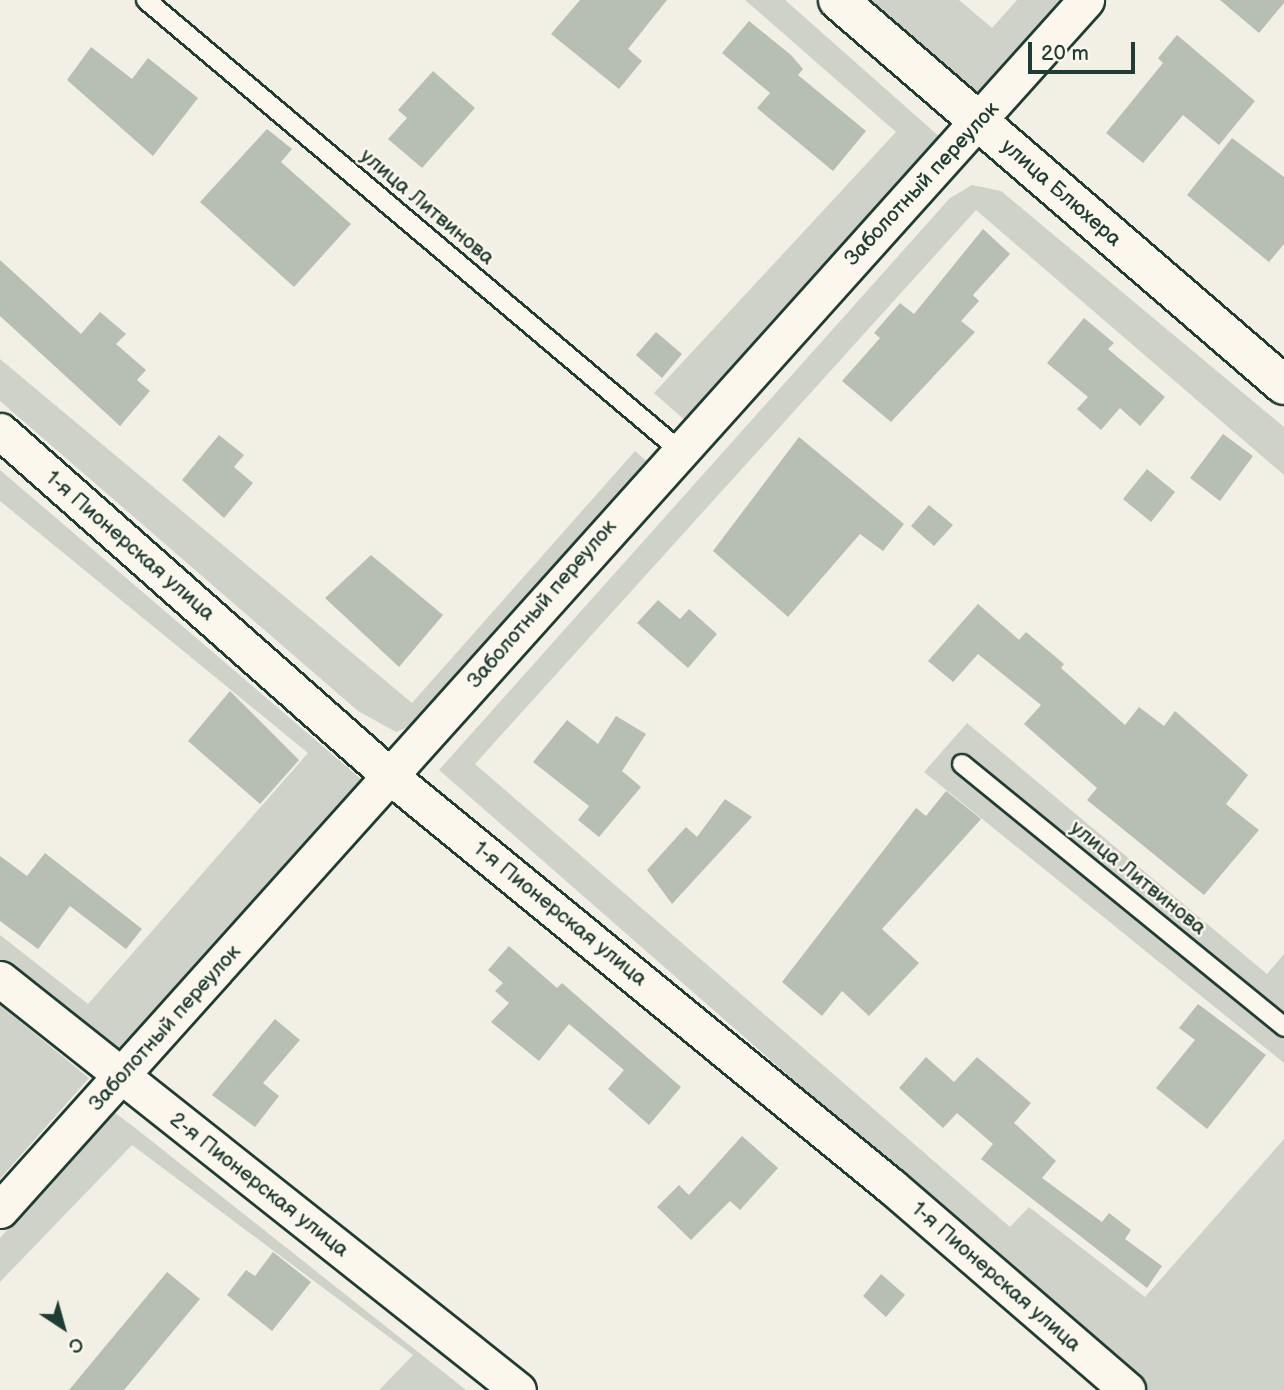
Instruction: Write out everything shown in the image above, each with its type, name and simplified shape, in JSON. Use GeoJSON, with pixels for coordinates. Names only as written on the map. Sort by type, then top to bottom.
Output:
{"type":"FeatureCollection","features":[{"type":"Feature","properties":{"kind":"street","name":"улица Блюхера"},"geometry":{"type":"LineString","coordinates":[[838,0],[1284,385]]}},
{"type":"Feature","properties":{"kind":"street","name":"Заболотный переулок"},"geometry":{"type":"LineString","coordinates":[[0,1210],[122,1077],[678,449],[978,122],[1086,0]]}},
{"type":"Feature","properties":{"kind":"street","name":"1-я Пионерская улица"},"geometry":{"type":"LineString","coordinates":[[0,431],[390,776],[891,1186],[1127,1390]]}},
{"type":"Feature","properties":{"kind":"street","name":"2-я Пионерская улица"},"geometry":{"type":"LineString","coordinates":[[0,979],[518,1390]]}},
{"type":"Feature","properties":{"kind":"lane","name":"улица Литвинова"},"geometry":{"type":"LineString","coordinates":[[146,0],[678,449]]}},
{"type":"Feature","properties":{"kind":"lane","name":"улица Литвинова"},"geometry":{"type":"LineString","coordinates":[[962,764],[1284,1027]]}},
{"type":"Feature","properties":{"kind":"shaded area"},"geometry":{"type":"Polygon","coordinates":[[[745,0],[785,0],[941,138],[687,422],[654,393],[896,132],[745,0]]]}},
{"type":"Feature","properties":{"kind":"shaded area"},"geometry":{"type":"Polygon","coordinates":[[[870,0],[959,0],[992,28],[1017,0],[1060,0],[978,93],[870,0]]]}},
{"type":"Feature","properties":{"kind":"shaded area"},"geometry":{"type":"Polygon","coordinates":[[[972,185],[1001,191],[1284,427],[1284,475],[976,210],[475,764],[1010,1227],[1029,1207],[1145,1297],[1284,1139],[1284,1390],[1148,1390],[439,770],[950,198],[972,185]]]}},
{"type":"Feature","properties":{"kind":"shaded area"},"geometry":{"type":"Polygon","coordinates":[[[0,359],[412,703],[635,451],[650,464],[418,723],[396,732],[358,711],[0,401],[0,359]]]}},
{"type":"Feature","properties":{"kind":"shaded area"},"geometry":{"type":"Polygon","coordinates":[[[0,470],[361,779],[112,1057],[0,965],[0,935],[88,1004],[308,753],[0,501],[0,470]]]}},
{"type":"Feature","properties":{"kind":"shaded area"},"geometry":{"type":"Polygon","coordinates":[[[967,723],[1267,974],[1284,954],[1284,1063],[924,772],[967,723]]]}},
{"type":"Feature","properties":{"kind":"shaded area"},"geometry":{"type":"Polygon","coordinates":[[[0,1005],[89,1078],[0,1179],[0,1005]]]}},
{"type":"Feature","properties":{"kind":"shaded area"},"geometry":{"type":"Polygon","coordinates":[[[114,1112],[466,1390],[379,1390],[413,1355],[132,1145],[0,1282],[0,1238],[114,1112]]]}},
{"type":"Feature","properties":{"kind":"building"},"geometry":{"type":"Polygon","coordinates":[[[580,0],[667,0],[628,49],[642,61],[619,89],[551,34],[580,0]]]}},
{"type":"Feature","properties":{"kind":"building"},"geometry":{"type":"Polygon","coordinates":[[[1220,0],[1284,0],[1284,3],[1259,33],[1220,0]]]}},
{"type":"Feature","properties":{"kind":"building"},"geometry":{"type":"Polygon","coordinates":[[[749,21],[791,55],[803,69],[798,75],[866,131],[833,171],[757,108],[770,93],[722,53],[749,21]]]}},
{"type":"Feature","properties":{"kind":"building"},"geometry":{"type":"Polygon","coordinates":[[[1177,35],[1255,101],[1219,145],[1183,115],[1143,163],[1106,133],[1163,63],[1158,58],[1177,35]]]}},
{"type":"Feature","properties":{"kind":"building"},"geometry":{"type":"Polygon","coordinates":[[[91,47],[132,79],[148,58],[198,98],[153,156],[67,80],[91,47]]]}},
{"type":"Feature","properties":{"kind":"building"},"geometry":{"type":"Polygon","coordinates":[[[433,71],[475,108],[422,168],[388,139],[407,118],[398,110],[433,71]]]}},
{"type":"Feature","properties":{"kind":"building"},"geometry":{"type":"Polygon","coordinates":[[[267,129],[292,149],[281,162],[351,224],[294,287],[200,202],[267,129]]]}},
{"type":"Feature","properties":{"kind":"building"},"geometry":{"type":"Polygon","coordinates":[[[1232,138],[1284,177],[1284,244],[1269,262],[1187,195],[1232,138]]]}},
{"type":"Feature","properties":{"kind":"building"},"geometry":{"type":"Polygon","coordinates":[[[983,229],[1010,254],[973,295],[979,301],[961,321],[975,332],[891,422],[842,381],[880,338],[874,333],[900,303],[914,314],[983,229]]]}},
{"type":"Feature","properties":{"kind":"building"},"geometry":{"type":"Polygon","coordinates":[[[0,260],[81,334],[100,312],[126,334],[116,344],[146,370],[137,380],[150,391],[120,426],[0,316],[0,260]]]}},
{"type":"Feature","properties":{"kind":"building"},"geometry":{"type":"Polygon","coordinates":[[[1084,318],[1114,343],[1108,349],[1165,397],[1140,426],[1120,408],[1101,430],[1077,409],[1088,397],[1047,363],[1084,318]]]}},
{"type":"Feature","properties":{"kind":"building"},"geometry":{"type":"Polygon","coordinates":[[[656,332],[682,354],[662,378],[636,355],[656,332]]]}},
{"type":"Feature","properties":{"kind":"building"},"geometry":{"type":"Polygon","coordinates":[[[1223,434],[1253,456],[1220,501],[1190,478],[1223,434]]]}},
{"type":"Feature","properties":{"kind":"building"},"geometry":{"type":"Polygon","coordinates":[[[219,435],[244,455],[234,467],[253,483],[224,518],[182,480],[219,435]]]}},
{"type":"Feature","properties":{"kind":"building"},"geometry":{"type":"Polygon","coordinates":[[[799,437],[904,524],[883,551],[860,534],[788,617],[713,551],[799,437]]]}},
{"type":"Feature","properties":{"kind":"building"},"geometry":{"type":"Polygon","coordinates":[[[1147,469],[1175,492],[1151,522],[1123,499],[1147,469]]]}},
{"type":"Feature","properties":{"kind":"building"},"geometry":{"type":"Polygon","coordinates":[[[929,505],[953,525],[934,546],[911,526],[929,505]]]}},
{"type":"Feature","properties":{"kind":"building"},"geometry":{"type":"Polygon","coordinates":[[[371,555],[443,615],[399,667],[325,598],[371,555]]]}},
{"type":"Feature","properties":{"kind":"building"},"geometry":{"type":"Polygon","coordinates":[[[658,600],[680,619],[689,609],[717,634],[688,668],[637,623],[658,600]]]}},
{"type":"Feature","properties":{"kind":"building"},"geometry":{"type":"Polygon","coordinates":[[[978,604],[1019,640],[1026,632],[1064,664],[1061,668],[1125,725],[1139,707],[1164,726],[1175,711],[1248,775],[1226,804],[1259,830],[1204,895],[1087,800],[1097,788],[1024,724],[1041,705],[978,654],[953,682],[928,661],[978,604]]]}},
{"type":"Feature","properties":{"kind":"building"},"geometry":{"type":"Polygon","coordinates":[[[230,691],[299,760],[260,804],[188,741],[230,691]]]}},
{"type":"Feature","properties":{"kind":"building"},"geometry":{"type":"Polygon","coordinates":[[[616,716],[646,734],[622,771],[641,787],[599,837],[578,820],[589,806],[533,762],[567,720],[598,744],[616,716]]]}},
{"type":"Feature","properties":{"kind":"building"},"geometry":{"type":"Polygon","coordinates":[[[946,791],[981,819],[882,929],[919,963],[869,1016],[842,991],[822,1016],[782,982],[916,808],[926,816],[946,791]]]}},
{"type":"Feature","properties":{"kind":"building"},"geometry":{"type":"Polygon","coordinates":[[[725,799],[752,817],[672,904],[647,870],[686,827],[697,837],[725,799]]]}},
{"type":"Feature","properties":{"kind":"building"},"geometry":{"type":"Polygon","coordinates":[[[45,853],[142,929],[126,949],[70,906],[38,949],[0,921],[0,856],[27,876],[45,853]]]}},
{"type":"Feature","properties":{"kind":"building"},"geometry":{"type":"Polygon","coordinates":[[[509,946],[557,988],[562,983],[681,1087],[649,1125],[608,1089],[624,1070],[569,1024],[539,1061],[491,1022],[509,1003],[495,991],[503,983],[488,970],[509,946]]]}},
{"type":"Feature","properties":{"kind":"building"},"geometry":{"type":"Polygon","coordinates":[[[1198,1004],[1266,1055],[1207,1129],[1156,1088],[1195,1040],[1179,1028],[1198,1004]]]}},
{"type":"Feature","properties":{"kind":"building"},"geometry":{"type":"Polygon","coordinates":[[[275,1019],[300,1040],[263,1083],[279,1096],[255,1127],[212,1095],[275,1019]]]}},
{"type":"Feature","properties":{"kind":"building"},"geometry":{"type":"Polygon","coordinates":[[[926,1057],[954,1082],[977,1057],[1031,1103],[1014,1123],[1056,1161],[1042,1178],[1102,1222],[1109,1213],[1131,1230],[1125,1239],[1162,1266],[1147,1288],[981,1159],[993,1144],[957,1113],[943,1128],[899,1088],[926,1057]]]}},
{"type":"Feature","properties":{"kind":"building"},"geometry":{"type":"Polygon","coordinates":[[[742,1136],[778,1168],[740,1210],[730,1201],[691,1240],[657,1207],[679,1185],[689,1195],[742,1136]]]}},
{"type":"Feature","properties":{"kind":"building"},"geometry":{"type":"Polygon","coordinates":[[[273,1252],[311,1282],[272,1331],[227,1295],[246,1270],[255,1276],[273,1252]]]}},
{"type":"Feature","properties":{"kind":"building"},"geometry":{"type":"Polygon","coordinates":[[[167,1272],[200,1299],[124,1390],[69,1390],[167,1272]]]}},
{"type":"Feature","properties":{"kind":"building"},"geometry":{"type":"Polygon","coordinates":[[[881,1274],[905,1295],[886,1317],[863,1296],[881,1274]]]}}]}
